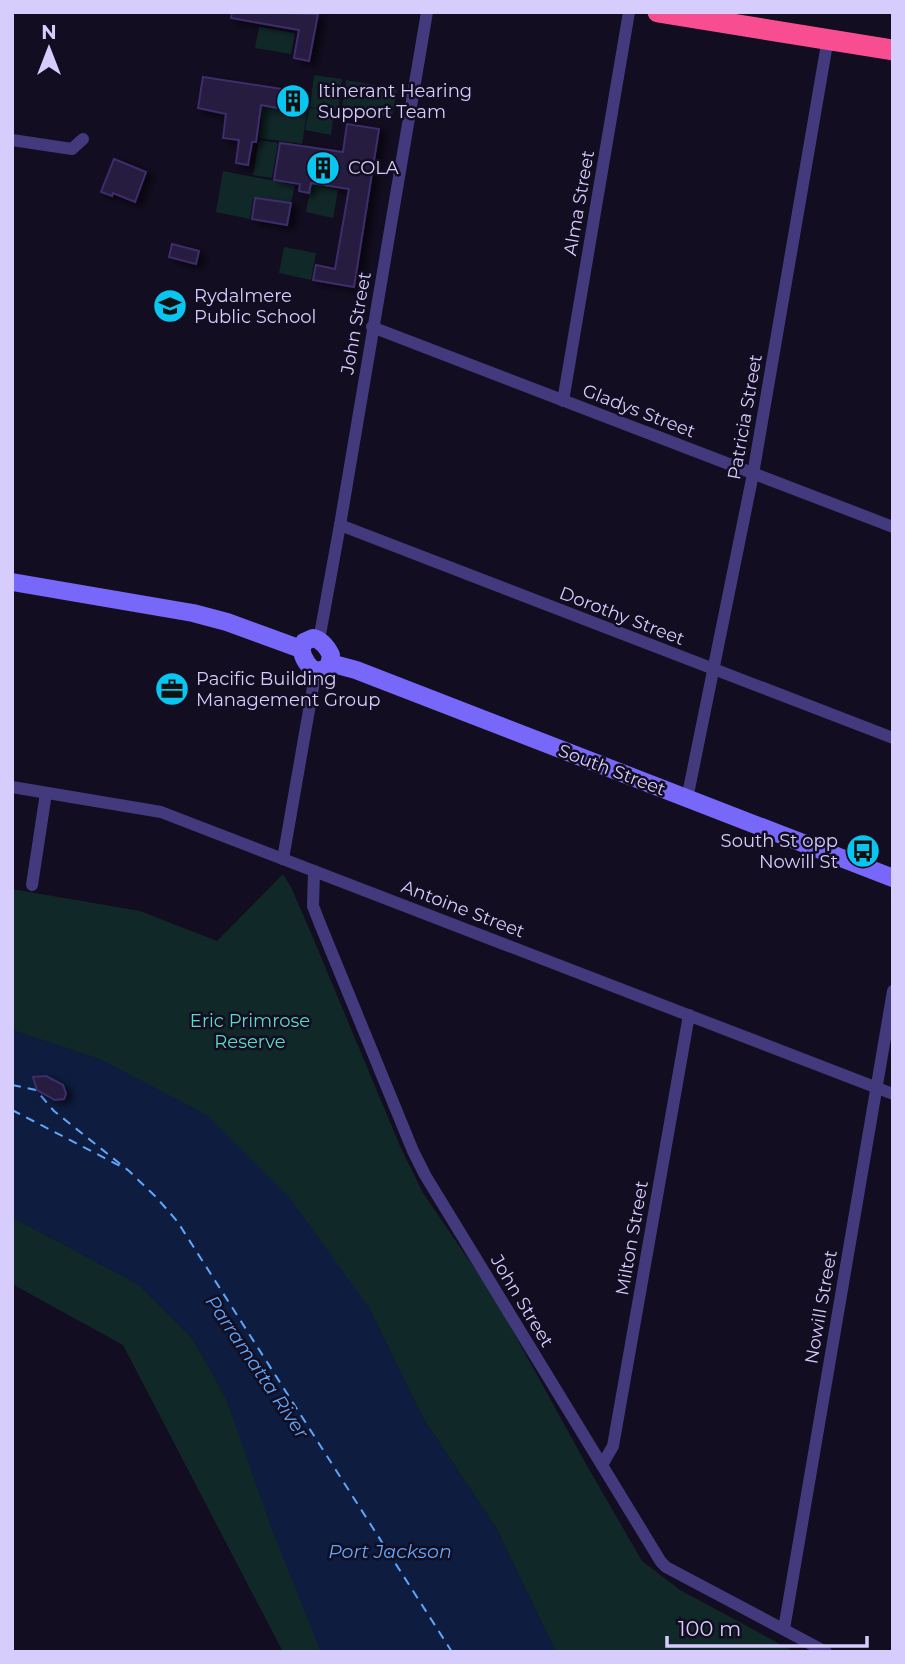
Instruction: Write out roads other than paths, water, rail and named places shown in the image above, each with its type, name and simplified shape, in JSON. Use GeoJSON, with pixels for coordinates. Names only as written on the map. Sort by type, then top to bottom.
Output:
{"type":"FeatureCollection","features":[{"type":"Feature","properties":{"kind":"highway"},"geometry":{"type":"LineString","coordinates":[[658,12],[893,50]]}},
{"type":"Feature","properties":{"kind":"highway"},"geometry":{"type":"LineString","coordinates":[[752,12],[893,37]]}},
{"type":"Feature","properties":{"kind":"street","name":"John Street"},"geometry":{"type":"LineString","coordinates":[[318,640],[427,12]]}},
{"type":"Feature","properties":{"kind":"street","name":"Alma Street"},"geometry":{"type":"LineString","coordinates":[[564,401],[629,12]]}},
{"type":"Feature","properties":{"kind":"street","name":"Patricia Street"},"geometry":{"type":"LineString","coordinates":[[687,799],[753,474],[828,38]]}},
{"type":"Feature","properties":{"kind":"street"},"geometry":{"type":"LineString","coordinates":[[12,140],[72,149],[83,139]]}},
{"type":"Feature","properties":{"kind":"street","name":"Gladys Street"},"geometry":{"type":"LineString","coordinates":[[372,327],[893,527]]}},
{"type":"Feature","properties":{"kind":"street","name":"Dorothy Street"},"geometry":{"type":"LineString","coordinates":[[340,525],[893,738]]}},
{"type":"Feature","properties":{"kind":"street"},"geometry":{"type":"LineString","coordinates":[[12,582],[193,613],[227,622],[301,649],[309,666],[323,667]]}},
{"type":"Feature","properties":{"kind":"street"},"geometry":{"type":"LineString","coordinates":[[283,859],[323,667],[331,655],[313,638],[307,640],[301,649]]}},
{"type":"Feature","properties":{"kind":"street","name":"South Street"},"geometry":{"type":"LineString","coordinates":[[323,667],[356,670],[893,878]]}},
{"type":"Feature","properties":{"kind":"street","name":"Antoine Street"},"geometry":{"type":"LineString","coordinates":[[12,787],[161,812],[893,1094]]}},
{"type":"Feature","properties":{"kind":"street"},"geometry":{"type":"LineString","coordinates":[[32,886],[46,793]]}},
{"type":"Feature","properties":{"kind":"street","name":"John Street"},"geometry":{"type":"LineString","coordinates":[[314,871],[313,906],[316,915],[412,1152],[661,1562],[826,1652]]}},
{"type":"Feature","properties":{"kind":"street","name":"Nowill Street"},"geometry":{"type":"LineString","coordinates":[[784,1629],[893,991]]}},
{"type":"Feature","properties":{"kind":"street","name":"Milton Street"},"geometry":{"type":"LineString","coordinates":[[602,1465],[613,1446],[689,1015]]}},
{"type":"Feature","properties":{"kind":"water","name":"Port Jackson"},"geometry":{"type":"Polygon","coordinates":[[[12,1030],[102,1060],[207,1115],[289,1197],[368,1306],[423,1418],[496,1528],[556,1652],[321,1652],[272,1530],[226,1398],[193,1339],[138,1284],[12,1217],[12,1030]]]}},
{"type":"Feature","properties":{"kind":"place","name":"Itinerant Hearing Support Team"},"geometry":{"type":"Point","coordinates":[293,101]}},
{"type":"Feature","properties":{"kind":"place","name":"COLA"},"geometry":{"type":"Point","coordinates":[323,168]}},
{"type":"Feature","properties":{"kind":"place","name":"Rydalmere Public School"},"geometry":{"type":"Point","coordinates":[170,306]}},
{"type":"Feature","properties":{"kind":"place","name":"Pacific Building Management Group"},"geometry":{"type":"Point","coordinates":[172,689]}},
{"type":"Feature","properties":{"kind":"place","name":"South St opp Nowill St"},"geometry":{"type":"Point","coordinates":[863,851]}},
{"type":"Feature","properties":{"kind":"park label","name":"Eric Primrose Reserve"},"geometry":{"type":"Point","coordinates":[250,1031]}},
{"type":"Feature","properties":{"kind":"water label","name":"Parramatta River"},"geometry":{"type":"Point","coordinates":[257,1367]}}]}
